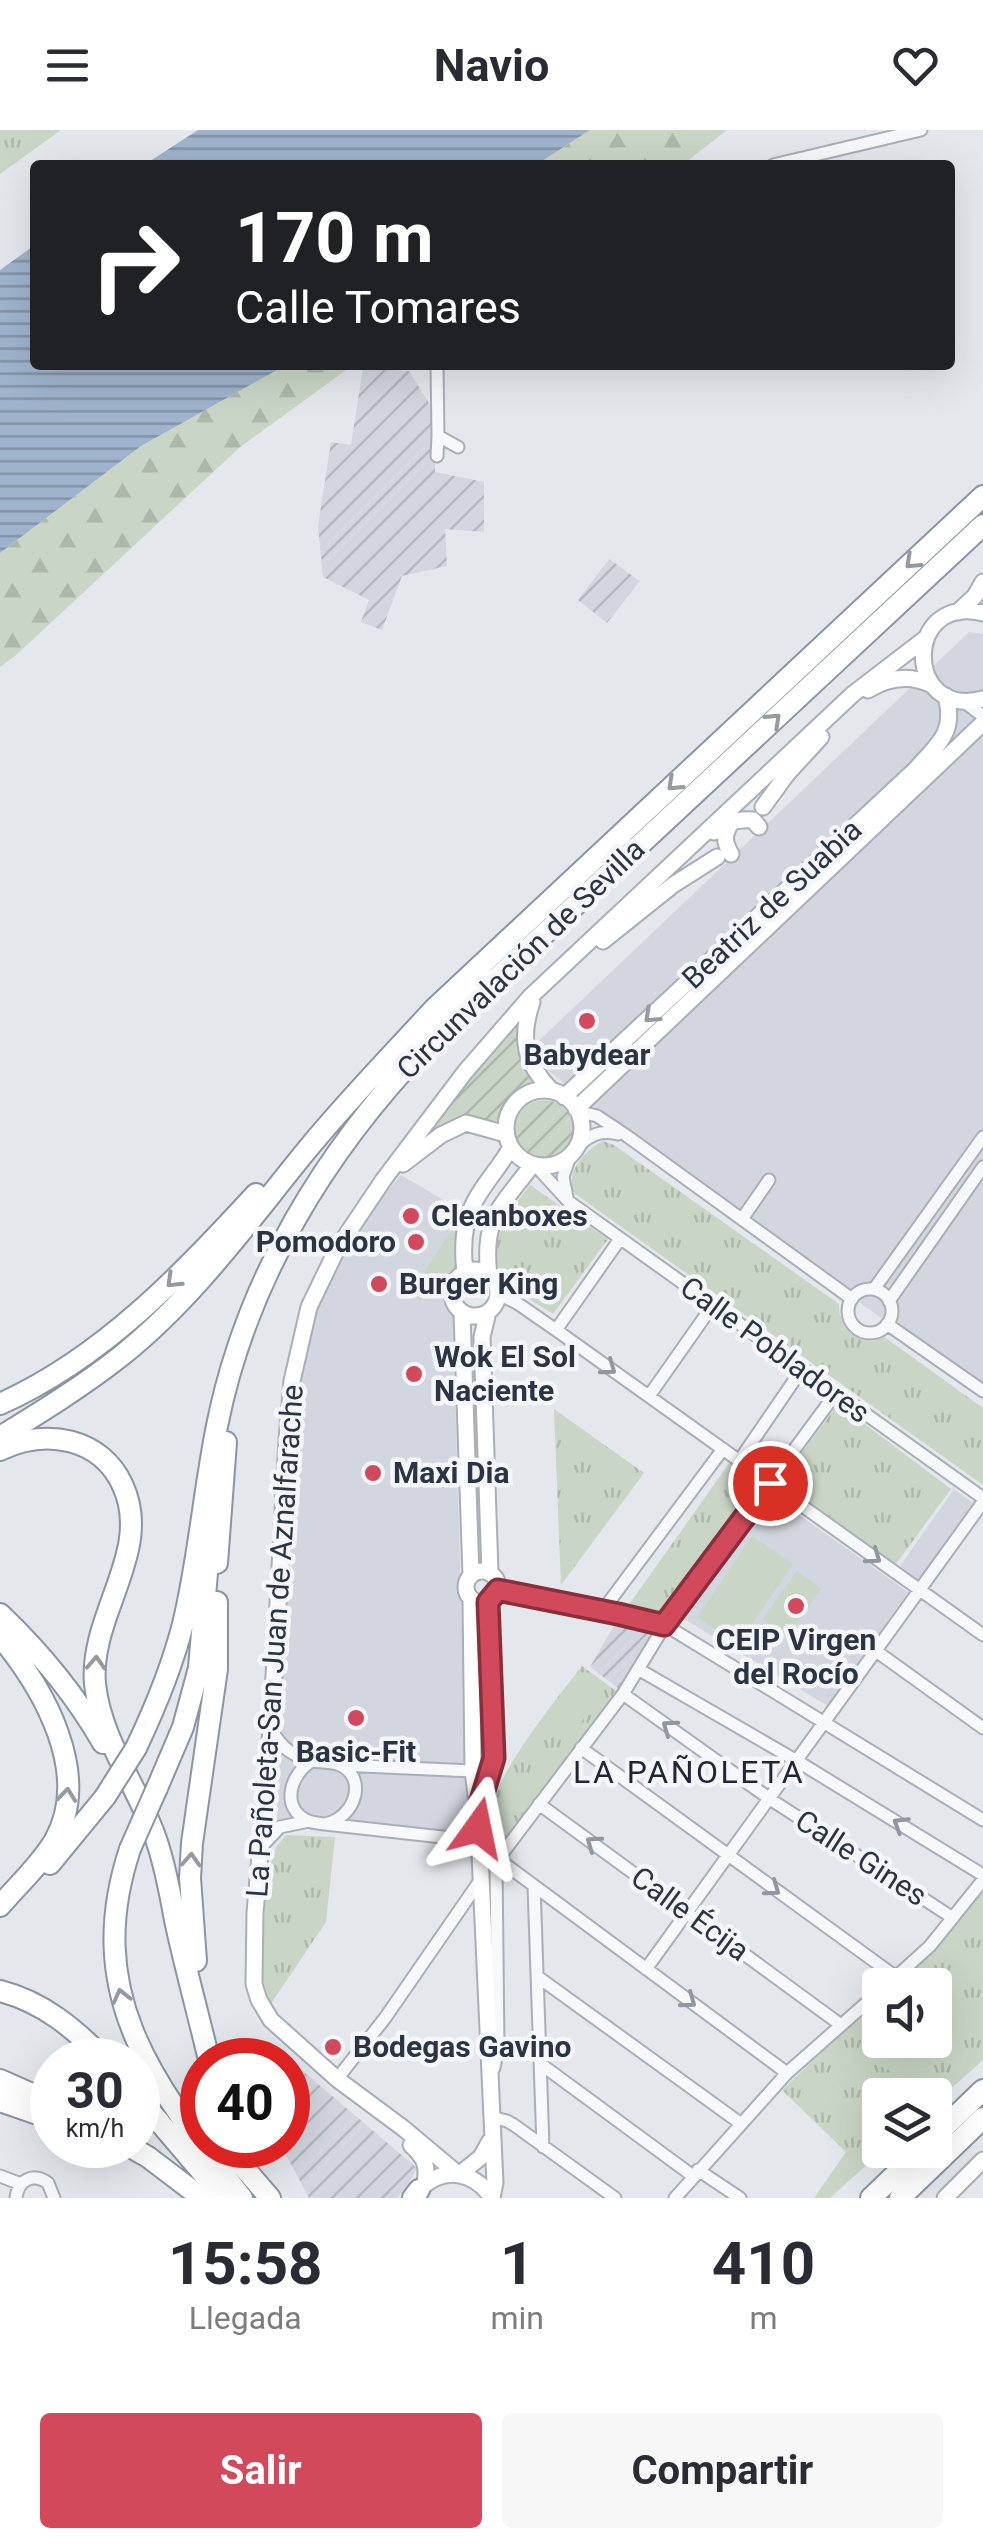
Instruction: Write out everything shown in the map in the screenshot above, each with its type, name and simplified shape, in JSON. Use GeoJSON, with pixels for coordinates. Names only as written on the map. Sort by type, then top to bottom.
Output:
{"type":"FeatureCollection","features":[{"type":"Feature","properties":{"kind":"highway","name":"Circunvalación de Sevilla"},"geometry":{"type":"LineString","coordinates":[[1,1439],[122,1355],[164,1317],[434,1009],[983,496]]}},
{"type":"Feature","properties":{"kind":"highway","name":"Circunvalación de Sevilla"},"geometry":{"type":"LineString","coordinates":[[0,1907],[53,1861],[106,1798],[136,1748],[161,1693],[174,1656],[194,1568],[218,1423],[236,1356],[272,1264],[309,1194],[346,1138],[412,1060],[478,993],[983,525]]}},
{"type":"Feature","properties":{"kind":"highway"},"geometry":{"type":"LineString","coordinates":[[242,2198],[158,2081],[128,2022],[113,1946],[119,1881],[183,1727],[198,1668],[212,1517],[227,1418],[259,1316],[293,1238],[344,1154],[390,1096],[478,1004],[498,977]]}},
{"type":"Feature","properties":{"kind":"highway"},"geometry":{"type":"LineString","coordinates":[[0,1404],[72,1364],[168,1286],[334,1103],[434,1009]]}},
{"type":"Feature","properties":{"kind":"highway"},"geometry":{"type":"LineString","coordinates":[[214,2038],[196,1960],[190,1878],[217,1669],[218,1525],[227,1418]]}},
{"type":"Feature","properties":{"kind":"highway"},"geometry":{"type":"LineString","coordinates":[[1,1439],[50,1438],[90,1449],[118,1476],[127,1496],[132,1517],[128,1552],[100,1632],[95,1680],[108,1734],[144,1807],[168,1876],[204,2038]]}},
{"type":"Feature","properties":{"kind":"highway"},"geometry":{"type":"LineString","coordinates":[[0,1614],[48,1664],[98,1736],[138,1815],[176,1921]]}},
{"type":"Feature","properties":{"kind":"highway"},"geometry":{"type":"LineString","coordinates":[[0,1636],[48,1711],[64,1750],[70,1785],[54,1842],[0,1907]]}},
{"type":"Feature","properties":{"kind":"highway"},"geometry":{"type":"LineString","coordinates":[[0,1990],[38,2005],[81,2038]]}},
{"type":"Feature","properties":{"kind":"highway"},"geometry":{"type":"LineString","coordinates":[[0,2084],[30,2097]]}},
{"type":"Feature","properties":{"kind":"highway"},"geometry":{"type":"LineString","coordinates":[[952,2120],[983,2090]]}},
{"type":"Feature","properties":{"kind":"highway"},"geometry":{"type":"LineString","coordinates":[[0,2101],[30,2112]]}},
{"type":"Feature","properties":{"kind":"highway"},"geometry":{"type":"LineString","coordinates":[[900,2198],[983,2118]]}},
{"type":"Feature","properties":{"kind":"highway"},"geometry":{"type":"LineString","coordinates":[[160,2123],[224,2198]]}},
{"type":"Feature","properties":{"kind":"highway"},"geometry":{"type":"LineString","coordinates":[[160,2167],[202,2198]]}},
{"type":"Feature","properties":{"kind":"highway"},"geometry":{"type":"LineString","coordinates":[[146,2168],[184,2195]]}},
{"type":"Feature","properties":{"kind":"highway"},"geometry":{"type":"LineString","coordinates":[[148,2168],[184,2195]]}},
{"type":"Feature","properties":{"kind":"highway"},"geometry":{"type":"LineString","coordinates":[[247,2168],[262,2198]]}},
{"type":"Feature","properties":{"kind":"highway"},"geometry":{"type":"LineString","coordinates":[[250,2168],[270,2198]]}},
{"type":"Feature","properties":{"kind":"highway"},"geometry":{"type":"LineString","coordinates":[[871,2198],[902,2168]]}},
{"type":"Feature","properties":{"kind":"main road","name":"La Pañoleta-San Juan de Aznalfarache"},"geometry":{"type":"LineString","coordinates":[[368,2104],[271,2020],[254,1984],[292,1380],[309,1307],[337,1249],[384,1179],[512,1017],[853,694],[926,638],[936,624],[958,612],[983,582]]}},
{"type":"Feature","properties":{"kind":"main road"},"geometry":{"type":"LineString","coordinates":[[958,612],[983,614]]}},
{"type":"Feature","properties":{"kind":"main road","name":"Beatriz de Suabia"},"geometry":{"type":"LineString","coordinates":[[567,1102],[944,738],[951,715],[922,662],[926,638]]}},
{"type":"Feature","properties":{"kind":"main road","name":"La Pañoleta-San Juan de Aznalfarache"},"geometry":{"type":"LineString","coordinates":[[512,1017],[730,824],[859,696],[891,679],[919,679],[963,702]]}},
{"type":"Feature","properties":{"kind":"main road"},"geometry":{"type":"LineString","coordinates":[[963,702],[983,699]]}},
{"type":"Feature","properties":{"kind":"main road"},"geometry":{"type":"LineString","coordinates":[[763,807],[840,714]]}},
{"type":"Feature","properties":{"kind":"main road","name":"Beatriz de Suabia"},"geometry":{"type":"LineString","coordinates":[[567,1102],[983,719]]}},
{"type":"Feature","properties":{"kind":"main road"},"geometry":{"type":"LineString","coordinates":[[557,977],[673,884],[724,855],[724,834],[766,776]]}},
{"type":"Feature","properties":{"kind":"main road"},"geometry":{"type":"LineString","coordinates":[[654,880],[719,827],[741,819],[753,820],[759,827]]}},
{"type":"Feature","properties":{"kind":"main road"},"geometry":{"type":"LineString","coordinates":[[384,1179],[441,1135],[466,1122],[508,1140],[524,1161],[534,1165],[560,1163],[574,1151],[581,1133],[567,1102],[537,1076],[526,1053],[524,1025],[532,1002]]}},
{"type":"Feature","properties":{"kind":"main road"},"geometry":{"type":"LineString","coordinates":[[465,1272],[464,1232],[474,1202],[498,1170],[514,1104],[532,1092],[567,1102]]}},
{"type":"Feature","properties":{"kind":"main road"},"geometry":{"type":"LineString","coordinates":[[489,1274],[465,1272],[454,1282],[454,1304],[462,1313],[475,1317],[494,1307],[498,1294],[489,1274],[486,1246],[494,1214],[534,1165]]}},
{"type":"Feature","properties":{"kind":"main road"},"geometry":{"type":"LineString","coordinates":[[488,1312],[482,1337],[490,1574]]}},
{"type":"Feature","properties":{"kind":"main road"},"geometry":{"type":"LineString","coordinates":[[462,1313],[471,1574],[465,1590],[471,1600],[474,1771],[495,2183],[492,2197]]}},
{"type":"Feature","properties":{"kind":"main road"},"geometry":{"type":"LineString","coordinates":[[471,1574],[480,1571],[496,1581],[494,1758],[478,1810]]}},
{"type":"Feature","properties":{"kind":"main road"},"geometry":{"type":"LineString","coordinates":[[471,1600],[479,1604],[493,1596]]}},
{"type":"Feature","properties":{"kind":"main road"},"geometry":{"type":"LineString","coordinates":[[368,2104],[458,2174],[478,2182],[492,2197]]}},
{"type":"Feature","properties":{"kind":"main road"},"geometry":{"type":"LineString","coordinates":[[368,2104],[422,2156],[428,2167],[418,2192]]}},
{"type":"Feature","properties":{"kind":"main road"},"geometry":{"type":"LineString","coordinates":[[418,2192],[440,2176],[458,2174],[481,2157],[492,2137]]}},
{"type":"Feature","properties":{"kind":"main road"},"geometry":{"type":"LineString","coordinates":[[945,2198],[983,2160]]}},
{"type":"Feature","properties":{"kind":"street"},"geometry":{"type":"LineString","coordinates":[[794,160],[921,130]]}},
{"type":"Feature","properties":{"kind":"street"},"geometry":{"type":"LineString","coordinates":[[436,456],[437,370]]}},
{"type":"Feature","properties":{"kind":"street"},"geometry":{"type":"LineString","coordinates":[[438,436],[458,446]]}},
{"type":"Feature","properties":{"kind":"street"},"geometry":{"type":"LineString","coordinates":[[963,702],[983,719]]}},
{"type":"Feature","properties":{"kind":"street"},"geometry":{"type":"LineString","coordinates":[[567,1102],[628,1136],[852,1298]]}},
{"type":"Feature","properties":{"kind":"street"},"geometry":{"type":"LineString","coordinates":[[568,1201],[562,1176],[574,1151],[592,1134],[606,1131],[628,1136]]}},
{"type":"Feature","properties":{"kind":"street"},"geometry":{"type":"LineString","coordinates":[[874,1290],[983,1137]]}},
{"type":"Feature","properties":{"kind":"street","name":"Calle Pobladores"},"geometry":{"type":"LineString","coordinates":[[534,1165],[568,1201],[983,1500]]}},
{"type":"Feature","properties":{"kind":"street"},"geometry":{"type":"LineString","coordinates":[[889,1301],[983,1167]]}},
{"type":"Feature","properties":{"kind":"street"},"geometry":{"type":"LineString","coordinates":[[742,1219],[769,1180]]}},
{"type":"Feature","properties":{"kind":"street"},"geometry":{"type":"LineString","coordinates":[[556,1330],[620,1238]]}},
{"type":"Feature","properties":{"kind":"street"},"geometry":{"type":"LineString","coordinates":[[874,1290],[889,1301],[891,1311],[887,1324],[869,1332],[855,1327],[848,1313],[852,1298],[859,1292],[874,1290]]}},
{"type":"Feature","properties":{"kind":"street"},"geometry":{"type":"LineString","coordinates":[[498,1294],[556,1330],[983,1635]]}},
{"type":"Feature","properties":{"kind":"street"},"geometry":{"type":"LineString","coordinates":[[648,1396],[713,1305]]}},
{"type":"Feature","properties":{"kind":"street"},"geometry":{"type":"LineString","coordinates":[[887,1324],[983,1392]]}},
{"type":"Feature","properties":{"kind":"street"},"geometry":{"type":"LineString","coordinates":[[739,1461],[802,1369]]}},
{"type":"Feature","properties":{"kind":"street"},"geometry":{"type":"LineString","coordinates":[[490,2091],[498,2047],[498,1859],[623,1694],[664,1625],[836,1393]]}},
{"type":"Feature","properties":{"kind":"street"},"geometry":{"type":"LineString","coordinates":[[602,1610],[723,1449]]}},
{"type":"Feature","properties":{"kind":"street"},"geometry":{"type":"LineString","coordinates":[[646,1969],[983,1500]]}},
{"type":"Feature","properties":{"kind":"street"},"geometry":{"type":"LineString","coordinates":[[493,1596],[602,1610],[664,1625],[983,1820]]}},
{"type":"Feature","properties":{"kind":"street"},"geometry":{"type":"LineString","coordinates":[[876,1651],[983,1728]]}},
{"type":"Feature","properties":{"kind":"street"},"geometry":{"type":"LineString","coordinates":[[638,1669],[797,1761],[983,1878],[930,1946],[906,1968]]}},
{"type":"Feature","properties":{"kind":"street","name":"Calle Gines"},"geometry":{"type":"LineString","coordinates":[[623,1694],[770,1798],[953,1918]]}},
{"type":"Feature","properties":{"kind":"street"},"geometry":{"type":"LineString","coordinates":[[271,1730],[292,1756],[312,1762],[474,1771]]}},
{"type":"Feature","properties":{"kind":"street"},"geometry":{"type":"LineString","coordinates":[[582,1748],[875,1968]]}},
{"type":"Feature","properties":{"kind":"street"},"geometry":{"type":"LineString","coordinates":[[309,1821],[296,1810],[292,1787],[298,1772],[312,1762]]}},
{"type":"Feature","properties":{"kind":"street"},"geometry":{"type":"LineString","coordinates":[[324,1824],[343,1817],[354,1800],[353,1780],[340,1765]]}},
{"type":"Feature","properties":{"kind":"street","name":"Calle Écija"},"geometry":{"type":"LineString","coordinates":[[539,1804],[841,2025]]}},
{"type":"Feature","properties":{"kind":"street"},"geometry":{"type":"LineString","coordinates":[[261,1847],[280,1828],[309,1821],[478,1841]]}},
{"type":"Feature","properties":{"kind":"street"},"geometry":{"type":"LineString","coordinates":[[498,1859],[787,2073]]}},
{"type":"Feature","properties":{"kind":"street"},"geometry":{"type":"LineString","coordinates":[[337,2079],[385,2018],[480,1882]]}},
{"type":"Feature","properties":{"kind":"street"},"geometry":{"type":"LineString","coordinates":[[534,1886],[544,2147]]}},
{"type":"Feature","properties":{"kind":"street"},"geometry":{"type":"LineString","coordinates":[[538,1977],[740,2123]]}},
{"type":"Feature","properties":{"kind":"street"},"geometry":{"type":"LineString","coordinates":[[675,2198],[787,2073],[862,2007]]}},
{"type":"Feature","properties":{"kind":"street"},"geometry":{"type":"LineString","coordinates":[[542,2064],[695,2173],[740,2198]]}},
{"type":"Feature","properties":{"kind":"street"},"geometry":{"type":"LineString","coordinates":[[491,2117],[507,2121],[615,2198]]}},
{"type":"Feature","properties":{"kind":"street"},"geometry":{"type":"LineString","coordinates":[[0,2176],[21,2184]]}},
{"type":"Feature","properties":{"kind":"street"},"geometry":{"type":"LineString","coordinates":[[16,2198],[21,2184],[32,2178],[44,2180],[52,2188],[54,2198]]}},
{"type":"Feature","properties":{"kind":"shaded area"},"geometry":{"type":"Polygon","coordinates":[[[363,370],[409,371],[437,416],[435,472],[484,482],[484,532],[445,529],[447,566],[402,576],[382,630],[361,622],[369,600],[323,577],[318,526],[331,442],[351,445],[363,370]]]}},
{"type":"Feature","properties":{"kind":"shaded area"},"geometry":{"type":"Polygon","coordinates":[[[609,559],[640,581],[607,623],[578,600],[609,559]]]}},
{"type":"Feature","properties":{"kind":"shaded area"},"geometry":{"type":"Polygon","coordinates":[[[969,632],[983,634],[983,1391],[664,1162],[526,1053],[969,632]]]}},
{"type":"Feature","properties":{"kind":"shaded area"},"geometry":{"type":"Polygon","coordinates":[[[401,1175],[455,1207],[453,1326],[468,1835],[284,1819],[271,1830],[290,1451],[301,1361],[320,1296],[375,1205],[401,1175]]]}},
{"type":"Feature","properties":{"kind":"shaded area"},"geometry":{"type":"Polygon","coordinates":[[[954,1489],[973,1503],[918,1580],[900,1566],[954,1489]]]}},
{"type":"Feature","properties":{"kind":"shaded area","name":"CEIP Virgen del Rocío"},"geometry":{"type":"Polygon","coordinates":[[[772,1496],[908,1592],[828,1706],[684,1619],[772,1496]]]}},
{"type":"Feature","properties":{"kind":"shaded area"},"geometry":{"type":"Polygon","coordinates":[[[615,1624],[648,1631],[651,1637],[618,1688],[590,1667],[615,1624]]]}},
{"type":"Feature","properties":{"kind":"shaded area"},"geometry":{"type":"Polygon","coordinates":[[[310,2077],[417,2168],[397,2198],[309,2198],[293,2168],[310,2168],[310,2077]]]}},
{"type":"Feature","properties":{"kind":"green space"},"geometry":{"type":"Polygon","coordinates":[[[0,130],[61,130],[0,174],[0,130]]]}},
{"type":"Feature","properties":{"kind":"green space"},"geometry":{"type":"Polygon","coordinates":[[[590,130],[727,130],[688,160],[544,160],[590,130]]]}},
{"type":"Feature","properties":{"kind":"green space"},"geometry":{"type":"Polygon","coordinates":[[[277,370],[346,370],[239,448],[0,667],[0,553],[141,446],[277,370]]]}},
{"type":"Feature","properties":{"kind":"green space"},"geometry":{"type":"Polygon","coordinates":[[[519,1020],[522,1054],[538,1085],[515,1095],[498,1124],[465,1118],[405,1158],[519,1020]]]}},
{"type":"Feature","properties":{"kind":"green space"},"geometry":{"type":"Polygon","coordinates":[[[544,1100],[565,1108],[573,1129],[565,1150],[544,1158],[523,1150],[515,1129],[523,1108],[544,1100]]]}},
{"type":"Feature","properties":{"kind":"green space"},"geometry":{"type":"Polygon","coordinates":[[[603,1141],[839,1304],[841,1320],[853,1335],[874,1341],[883,1336],[983,1408],[983,1485],[574,1193],[574,1170],[603,1141]]]}},
{"type":"Feature","properties":{"kind":"green space"},"geometry":{"type":"Polygon","coordinates":[[[530,1185],[608,1239],[553,1314],[506,1278],[495,1255],[502,1224],[530,1185]]]}},
{"type":"Feature","properties":{"kind":"green space"},"geometry":{"type":"Polygon","coordinates":[[[463,1218],[457,1269],[447,1284],[446,1294],[418,1300],[414,1289],[463,1218]]]}},
{"type":"Feature","properties":{"kind":"green space"},"geometry":{"type":"Polygon","coordinates":[[[838,1404],[951,1489],[896,1564],[779,1483],[838,1404]]]}},
{"type":"Feature","properties":{"kind":"green space"},"geometry":{"type":"Polygon","coordinates":[[[554,1409],[644,1473],[561,1585],[554,1409]]]}},
{"type":"Feature","properties":{"kind":"green space"},"geometry":{"type":"Polygon","coordinates":[[[730,1462],[761,1486],[668,1615],[628,1606],[730,1462]]]}},
{"type":"Feature","properties":{"kind":"green space"},"geometry":{"type":"Polygon","coordinates":[[[752,1536],[793,1564],[738,1645],[697,1617],[752,1536]]]}},
{"type":"Feature","properties":{"kind":"green space"},"geometry":{"type":"Polygon","coordinates":[[[797,1571],[821,1589],[787,1637],[763,1619],[797,1571]]]}},
{"type":"Feature","properties":{"kind":"green space"},"geometry":{"type":"Polygon","coordinates":[[[582,1666],[619,1693],[500,1847],[492,1818],[496,1793],[530,1735],[582,1666]]]}},
{"type":"Feature","properties":{"kind":"green space"},"geometry":{"type":"Polygon","coordinates":[[[575,1692],[593,1707],[570,1736],[552,1722],[575,1692]]]}},
{"type":"Feature","properties":{"kind":"green space"},"geometry":{"type":"Polygon","coordinates":[[[286,1835],[335,1837],[326,1922],[270,2005],[262,1976],[266,1879],[276,1847],[286,1835]]]}},
{"type":"Feature","properties":{"kind":"green space"},"geometry":{"type":"Polygon","coordinates":[[[983,1888],[983,2060],[952,2088],[952,2078],[862,2078],[863,2168],[830,2198],[814,2198],[846,2152],[782,2090],[862,2014],[862,2058],[952,2058],[952,1968],[908,1968],[983,1888]]]}},
{"type":"Feature","properties":{"kind":"green space"},"geometry":{"type":"Polygon","coordinates":[[[873,2058],[907,2058],[900,2075],[871,2062],[873,2058]]]}},
{"type":"Feature","properties":{"kind":"water"},"geometry":{"type":"Polygon","coordinates":[[[198,130],[590,130],[544,160],[152,160],[198,130]]]}},
{"type":"Feature","properties":{"kind":"water"},"geometry":{"type":"Polygon","coordinates":[[[30,249],[30,370],[277,370],[141,446],[0,553],[0,270],[30,249]]]}},
{"type":"Feature","properties":{"kind":"place","name":"Babydear"},"geometry":{"type":"Point","coordinates":[587,1021]}},
{"type":"Feature","properties":{"kind":"place","name":"Cleanboxes"},"geometry":{"type":"Point","coordinates":[411,1216]}},
{"type":"Feature","properties":{"kind":"place","name":"Pomodoro"},"geometry":{"type":"Point","coordinates":[416,1242]}},
{"type":"Feature","properties":{"kind":"place","name":"Burger King"},"geometry":{"type":"Point","coordinates":[379,1284]}},
{"type":"Feature","properties":{"kind":"place","name":"Wok El Sol Naciente"},"geometry":{"type":"Point","coordinates":[414,1374]}},
{"type":"Feature","properties":{"kind":"place","name":"Maxi Dia"},"geometry":{"type":"Point","coordinates":[373,1473]}},
{"type":"Feature","properties":{"kind":"place","name":"CEIP Virgen del Rocío"},"geometry":{"type":"Point","coordinates":[796,1606]}},
{"type":"Feature","properties":{"kind":"place","name":"Basic-Fit"},"geometry":{"type":"Point","coordinates":[356,1718]}},
{"type":"Feature","properties":{"kind":"place","name":"Bodegas Gavino"},"geometry":{"type":"Point","coordinates":[333,2047]}},
{"type":"Feature","properties":{"kind":"district","name":"LA PAÑOLETA"},"geometry":{"type":"Point","coordinates":[689,1772]}},
{"type":"Feature","properties":{"kind":"route"},"geometry":{"type":"LineString","coordinates":[[478,1828],[478,1810],[494,1762],[488,1602],[498,1590],[664,1625],[770,1483]]}}]}
